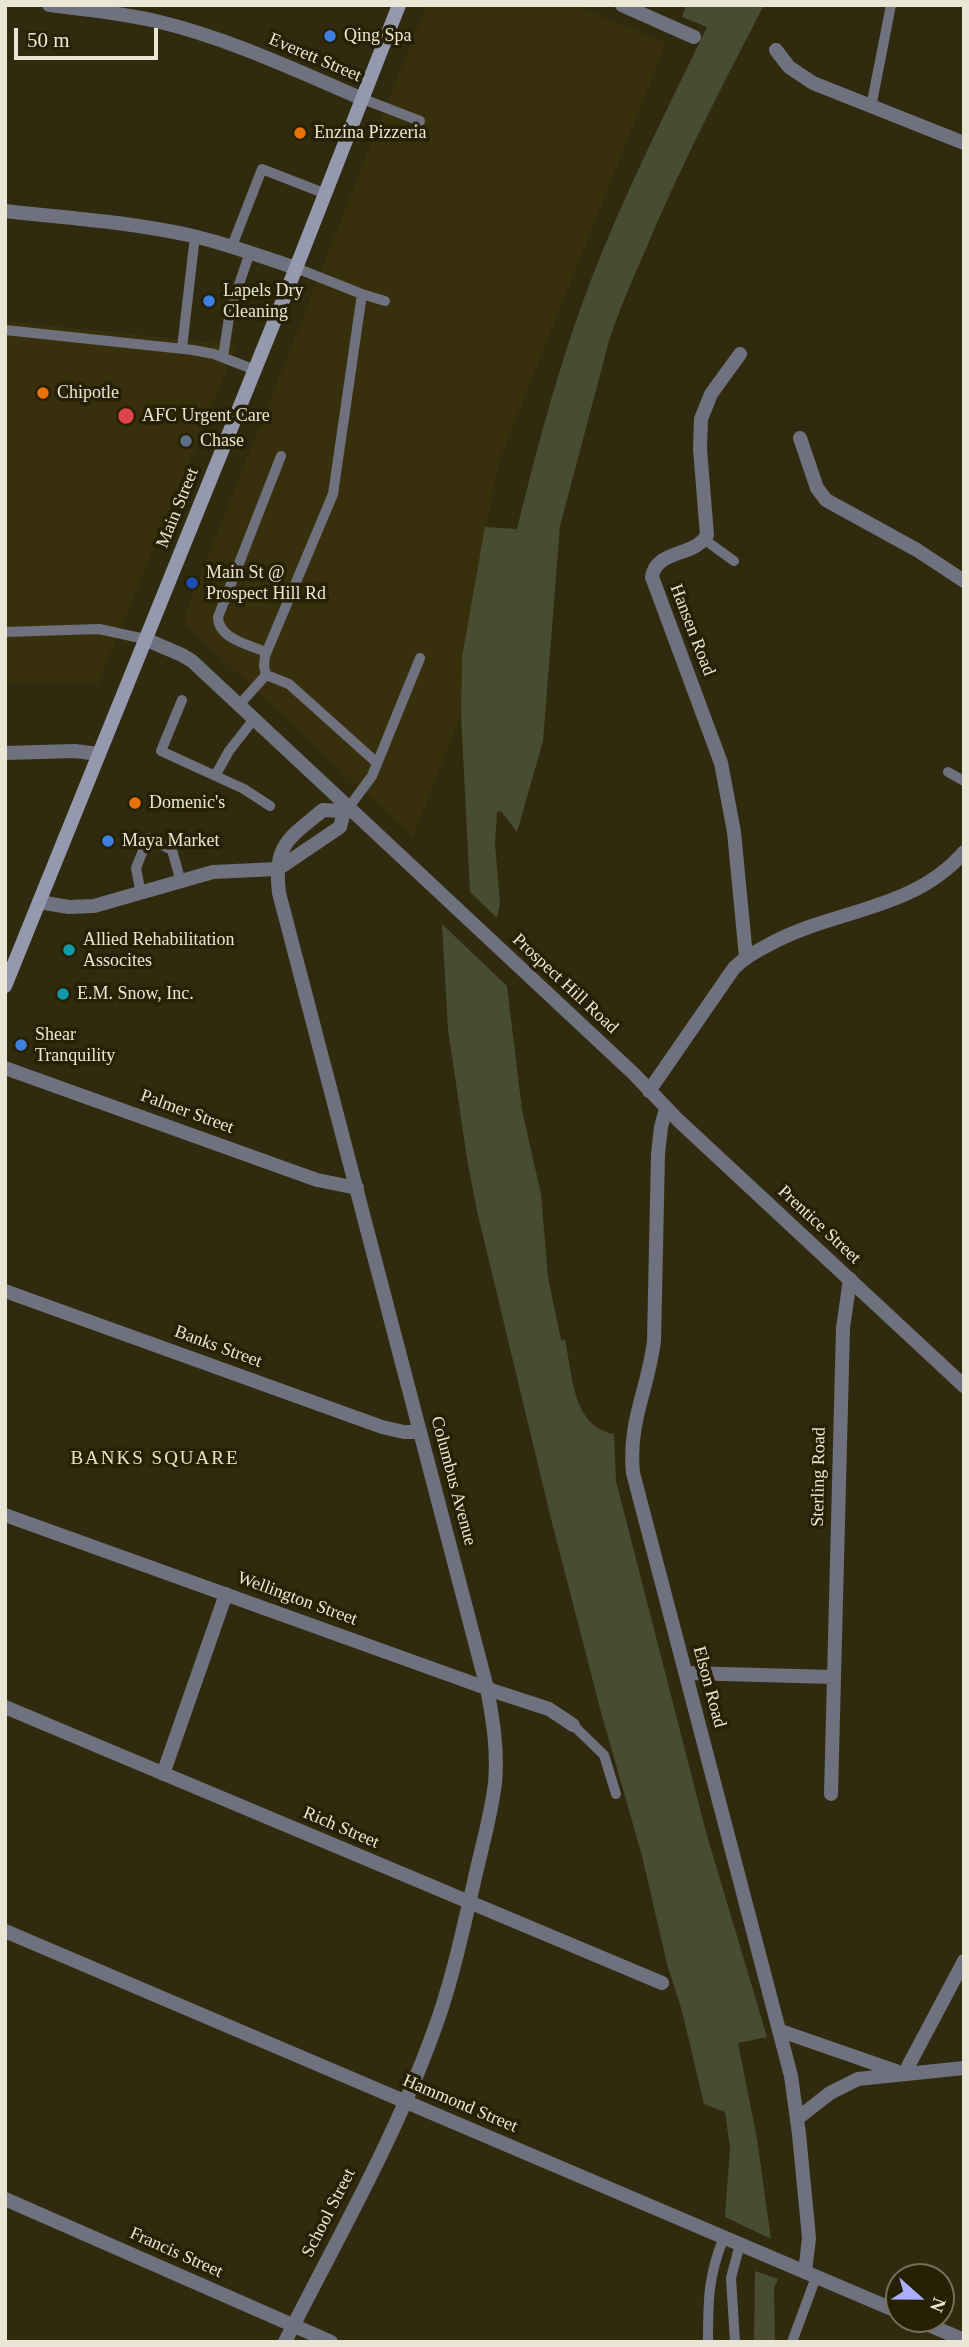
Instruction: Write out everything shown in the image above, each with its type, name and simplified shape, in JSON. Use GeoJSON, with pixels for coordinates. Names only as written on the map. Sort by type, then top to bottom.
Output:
{"type":"FeatureCollection","features":[{"type":"Feature","properties":{"kind":"main road","name":"Main Street"},"geometry":{"type":"LineString","coordinates":[[5,985],[326,194],[399,5]]}},
{"type":"Feature","properties":{"kind":"street","name":"Everett Street"},"geometry":{"type":"LineString","coordinates":[[49,5],[120,14],[198,33],[247,50],[363,99]]}},
{"type":"Feature","properties":{"kind":"street"},"geometry":{"type":"LineString","coordinates":[[622,5],[694,37]]}},
{"type":"Feature","properties":{"kind":"street"},"geometry":{"type":"LineString","coordinates":[[776,50],[784,62],[800,76],[964,143]]}},
{"type":"Feature","properties":{"kind":"street"},"geometry":{"type":"LineString","coordinates":[[5,211],[134,225],[195,236],[296,268]]}},
{"type":"Feature","properties":{"kind":"street"},"geometry":{"type":"LineString","coordinates":[[705,540],[708,531],[701,463],[701,419],[711,394],[740,354]]}},
{"type":"Feature","properties":{"kind":"street"},"geometry":{"type":"LineString","coordinates":[[800,438],[817,488],[826,500],[917,550],[964,581]]}},
{"type":"Feature","properties":{"kind":"street","name":"Hansen Road"},"geometry":{"type":"LineString","coordinates":[[705,540],[698,546],[660,561],[654,568],[652,577],[721,763],[734,832],[746,957]]}},
{"type":"Feature","properties":{"kind":"street","name":"Prospect Hill Road"},"geometry":{"type":"LineString","coordinates":[[145,639],[187,658],[649,1091]]}},
{"type":"Feature","properties":{"kind":"street"},"geometry":{"type":"LineString","coordinates":[[5,753],[75,751],[99,754]]}},
{"type":"Feature","properties":{"kind":"street"},"geometry":{"type":"LineString","coordinates":[[39,902],[69,907],[94,906],[221,871],[278,869],[340,827],[346,809],[323,810],[291,836],[281,851],[278,869]]}},
{"type":"Feature","properties":{"kind":"street"},"geometry":{"type":"LineString","coordinates":[[649,1091],[734,968],[746,957],[791,932],[881,906],[905,896],[931,882],[964,852]]}},
{"type":"Feature","properties":{"kind":"street","name":"Columbus Avenue"},"geometry":{"type":"LineString","coordinates":[[278,869],[279,893],[487,1688],[495,1740],[495,1783],[469,1903],[443,2005],[406,2102]]}},
{"type":"Feature","properties":{"kind":"street","name":"Palmer Street"},"geometry":{"type":"LineString","coordinates":[[5,1068],[317,1180],[356,1188]]}},
{"type":"Feature","properties":{"kind":"street","name":"Prentice Street"},"geometry":{"type":"LineString","coordinates":[[649,1091],[964,1386]]}},
{"type":"Feature","properties":{"kind":"street","name":"Elson Road"},"geometry":{"type":"LineString","coordinates":[[666,1109],[658,1154],[654,1341],[634,1423],[632,1462],[757,1952],[780,2031],[798,2118],[811,2274]]}},
{"type":"Feature","properties":{"kind":"street","name":"Sterling Road"},"geometry":{"type":"LineString","coordinates":[[831,1794],[843,1328],[850,1279]]}},
{"type":"Feature","properties":{"kind":"street","name":"Banks Street"},"geometry":{"type":"LineString","coordinates":[[5,1291],[382,1427],[420,1432]]}},
{"type":"Feature","properties":{"kind":"street","name":"Wellington Street"},"geometry":{"type":"LineString","coordinates":[[5,1515],[543,1706],[573,1725]]}},
{"type":"Feature","properties":{"kind":"street"},"geometry":{"type":"LineString","coordinates":[[163,1774],[226,1594]]}},
{"type":"Feature","properties":{"kind":"street"},"geometry":{"type":"LineString","coordinates":[[686,1673],[834,1677]]}},
{"type":"Feature","properties":{"kind":"street","name":"Rich Street"},"geometry":{"type":"LineString","coordinates":[[5,1707],[662,1983]]}},
{"type":"Feature","properties":{"kind":"street","name":"Hammond Street"},"geometry":{"type":"LineString","coordinates":[[5,1931],[885,2306]]}},
{"type":"Feature","properties":{"kind":"street"},"geometry":{"type":"LineString","coordinates":[[904,2074],[964,1961]]}},
{"type":"Feature","properties":{"kind":"street"},"geometry":{"type":"LineString","coordinates":[[780,2031],[904,2074]]}},
{"type":"Feature","properties":{"kind":"street"},"geometry":{"type":"LineString","coordinates":[[798,2118],[821,2099],[849,2082],[876,2076],[964,2068]]}},
{"type":"Feature","properties":{"kind":"street","name":"School Street"},"geometry":{"type":"LineString","coordinates":[[285,2342],[406,2102]]}},
{"type":"Feature","properties":{"kind":"street","name":"Francis Street"},"geometry":{"type":"LineString","coordinates":[[5,2199],[331,2342]]}},
{"type":"Feature","properties":{"kind":"street"},"geometry":{"type":"LineString","coordinates":[[948,2333],[964,2340]]}},
{"type":"Feature","properties":{"kind":"lane"},"geometry":{"type":"LineString","coordinates":[[871,107],[891,5]]}},
{"type":"Feature","properties":{"kind":"lane"},"geometry":{"type":"LineString","coordinates":[[363,99],[420,121]]}},
{"type":"Feature","properties":{"kind":"lane"},"geometry":{"type":"LineString","coordinates":[[232,246],[262,169],[326,194]]}},
{"type":"Feature","properties":{"kind":"lane"},"geometry":{"type":"LineString","coordinates":[[181,348],[195,236]]}},
{"type":"Feature","properties":{"kind":"lane"},"geometry":{"type":"LineString","coordinates":[[223,357],[230,311],[250,253]]}},
{"type":"Feature","properties":{"kind":"lane"},"geometry":{"type":"LineString","coordinates":[[296,268],[385,301]]}},
{"type":"Feature","properties":{"kind":"lane"},"geometry":{"type":"LineString","coordinates":[[266,675],[266,652],[334,488],[362,294]]}},
{"type":"Feature","properties":{"kind":"lane"},"geometry":{"type":"LineString","coordinates":[[5,330],[181,348],[223,357],[255,370]]}},
{"type":"Feature","properties":{"kind":"lane"},"geometry":{"type":"LineString","coordinates":[[266,652],[225,634],[218,625],[218,618],[281,456]]}},
{"type":"Feature","properties":{"kind":"lane"},"geometry":{"type":"LineString","coordinates":[[705,540],[734,561]]}},
{"type":"Feature","properties":{"kind":"lane"},"geometry":{"type":"LineString","coordinates":[[5,632],[99,629],[145,639]]}},
{"type":"Feature","properties":{"kind":"lane"},"geometry":{"type":"LineString","coordinates":[[346,809],[365,787],[377,763],[420,657]]}},
{"type":"Feature","properties":{"kind":"lane"},"geometry":{"type":"LineString","coordinates":[[239,705],[266,675]]}},
{"type":"Feature","properties":{"kind":"lane"},"geometry":{"type":"LineString","coordinates":[[266,675],[289,684],[377,763]]}},
{"type":"Feature","properties":{"kind":"lane"},"geometry":{"type":"LineString","coordinates":[[182,700],[161,751],[271,806]]}},
{"type":"Feature","properties":{"kind":"lane"},"geometry":{"type":"LineString","coordinates":[[215,776],[235,742],[254,719]]}},
{"type":"Feature","properties":{"kind":"lane"},"geometry":{"type":"LineString","coordinates":[[948,772],[964,781]]}},
{"type":"Feature","properties":{"kind":"lane"},"geometry":{"type":"LineString","coordinates":[[141,894],[136,868],[148,838],[172,850],[181,882]]}},
{"type":"Feature","properties":{"kind":"lane"},"geometry":{"type":"LineString","coordinates":[[573,1725],[604,1755],[616,1794]]}},
{"type":"Feature","properties":{"kind":"lane"},"geometry":{"type":"LineString","coordinates":[[708,2342],[709,2282],[713,2263],[724,2237]]}},
{"type":"Feature","properties":{"kind":"lane"},"geometry":{"type":"LineString","coordinates":[[735,2342],[731,2278],[740,2244]]}},
{"type":"Feature","properties":{"kind":"lane"},"geometry":{"type":"LineString","coordinates":[[792,2342],[811,2274]]}},
{"type":"Feature","properties":{"kind":"shaded area"},"geometry":{"type":"Polygon","coordinates":[[[426,5],[575,5],[666,43],[498,464],[462,657],[461,714],[413,837],[188,627],[184,618],[426,5]]]}},
{"type":"Feature","properties":{"kind":"shaded area"},"geometry":{"type":"Polygon","coordinates":[[[5,321],[237,345],[98,684],[5,684],[5,321]]]}},
{"type":"Feature","properties":{"kind":"green space"},"geometry":{"type":"Polygon","coordinates":[[[686,5],[764,5],[672,189],[609,341],[560,526],[543,741],[517,832],[501,811],[497,812],[495,844],[500,903],[497,918],[470,892],[461,714],[462,657],[485,527],[517,529],[551,400],[589,286],[636,174],[707,27],[682,17],[686,5]]]}},
{"type":"Feature","properties":{"kind":"green space"},"geometry":{"type":"Polygon","coordinates":[[[442,924],[507,986],[522,1110],[541,1194],[548,1277],[561,1340],[565,1340],[573,1383],[582,1410],[600,1429],[614,1434],[616,1481],[706,1832],[767,2037],[738,2043],[757,2139],[771,2239],[725,2217],[730,2148],[725,2112],[704,2104],[642,1856],[551,1519],[477,1211],[448,1029],[442,924]]]}},
{"type":"Feature","properties":{"kind":"green space"},"geometry":{"type":"Polygon","coordinates":[[[755,2271],[778,2279],[774,2288],[775,2342],[754,2342],[755,2271]]]}},
{"type":"Feature","properties":{"kind":"place","name":"Qing Spa"},"geometry":{"type":"Point","coordinates":[330,36]}},
{"type":"Feature","properties":{"kind":"place","name":"Enzina Pizzeria"},"geometry":{"type":"Point","coordinates":[300,133]}},
{"type":"Feature","properties":{"kind":"place","name":"Lapels Dry Cleaning"},"geometry":{"type":"Point","coordinates":[209,301]}},
{"type":"Feature","properties":{"kind":"place","name":"Chipotle"},"geometry":{"type":"Point","coordinates":[43,393]}},
{"type":"Feature","properties":{"kind":"place","name":"AFC Urgent Care"},"geometry":{"type":"Point","coordinates":[126,416]}},
{"type":"Feature","properties":{"kind":"place","name":"Chase"},"geometry":{"type":"Point","coordinates":[186,441]}},
{"type":"Feature","properties":{"kind":"place","name":"Main St @ Prospect Hill Rd"},"geometry":{"type":"Point","coordinates":[192,583]}},
{"type":"Feature","properties":{"kind":"place","name":"Domenic's"},"geometry":{"type":"Point","coordinates":[135,803]}},
{"type":"Feature","properties":{"kind":"place","name":"Maya Market"},"geometry":{"type":"Point","coordinates":[108,841]}},
{"type":"Feature","properties":{"kind":"place","name":"Allied Rehabilitation Assocites"},"geometry":{"type":"Point","coordinates":[69,950]}},
{"type":"Feature","properties":{"kind":"place","name":"E.M. Snow, Inc."},"geometry":{"type":"Point","coordinates":[63,994]}},
{"type":"Feature","properties":{"kind":"place","name":"Shear Tranquility"},"geometry":{"type":"Point","coordinates":[21,1045]}},
{"type":"Feature","properties":{"kind":"district","name":"BANKS SQUARE"},"geometry":{"type":"Point","coordinates":[155,1459]}}]}
